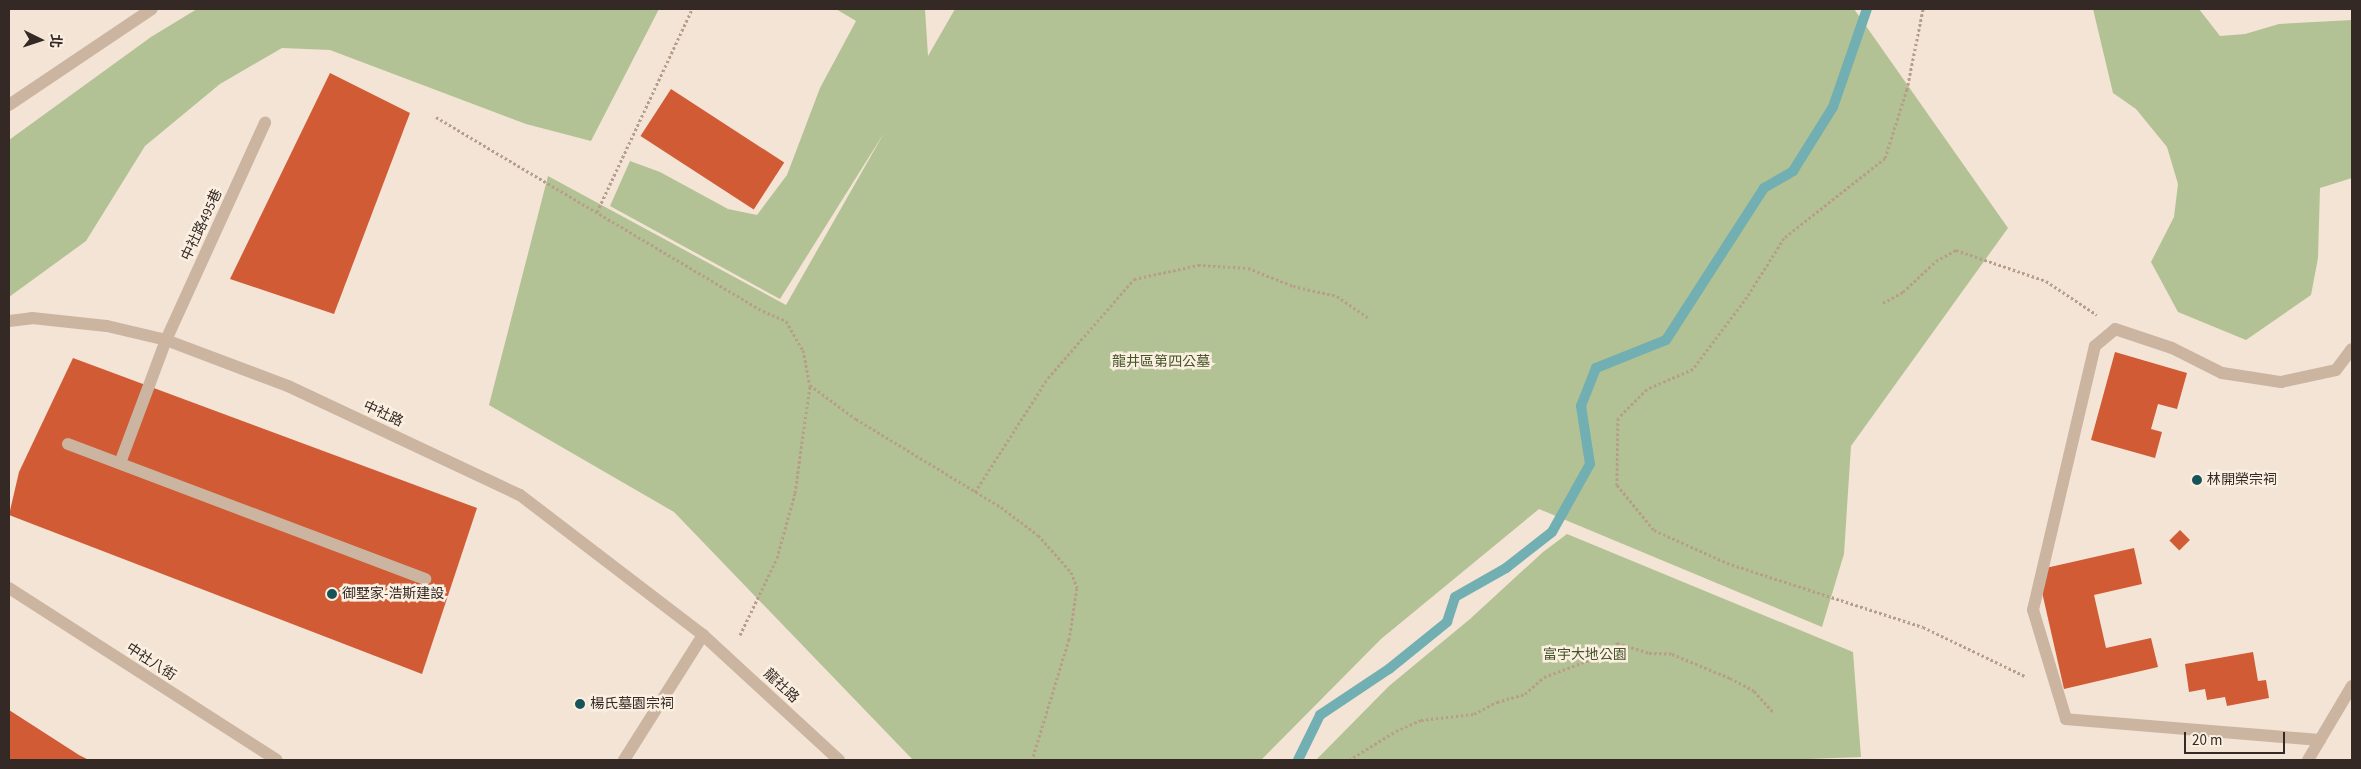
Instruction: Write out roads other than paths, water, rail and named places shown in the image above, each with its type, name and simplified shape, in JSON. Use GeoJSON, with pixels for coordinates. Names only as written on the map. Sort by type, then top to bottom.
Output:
{"type":"FeatureCollection","features":[{"type":"Feature","properties":{"kind":"street"},"geometry":{"type":"LineString","coordinates":[[9,105],[152,9]]}},
{"type":"Feature","properties":{"kind":"street","name":"中社路495巷"},"geometry":{"type":"LineString","coordinates":[[120,463],[166,340],[265,123]]}},
{"type":"Feature","properties":{"kind":"street","name":"中社路"},"geometry":{"type":"LineString","coordinates":[[9,321],[32,318],[107,326],[166,340],[288,386],[520,495],[703,635]]}},
{"type":"Feature","properties":{"kind":"street"},"geometry":{"type":"LineString","coordinates":[[2320,740],[2066,719],[2033,610],[2095,346],[2115,329],[2172,348],[2222,372],[2281,382],[2336,370],[2352,349]]}},
{"type":"Feature","properties":{"kind":"street"},"geometry":{"type":"LineString","coordinates":[[68,444],[425,579]]}},
{"type":"Feature","properties":{"kind":"street","name":"中社八街"},"geometry":{"type":"LineString","coordinates":[[9,588],[277,760]]}},
{"type":"Feature","properties":{"kind":"street"},"geometry":{"type":"LineString","coordinates":[[624,760],[703,635]]}},
{"type":"Feature","properties":{"kind":"street","name":"龍社路"},"geometry":{"type":"LineString","coordinates":[[703,635],[838,760]]}},
{"type":"Feature","properties":{"kind":"street"},"geometry":{"type":"LineString","coordinates":[[2308,760],[2352,686]]}},
{"type":"Feature","properties":{"kind":"waterway"},"geometry":{"type":"LineString","coordinates":[[1298,760],[1320,715],[1389,669],[1447,622],[1455,597],[1506,568],[1552,532],[1590,464],[1581,406],[1596,368],[1666,340],[1764,188],[1793,171],[1833,107],[1867,9]]}},
{"type":"Feature","properties":{"kind":"place","name":"林開榮宗祠"},"geometry":{"type":"Point","coordinates":[2197,480]}},
{"type":"Feature","properties":{"kind":"place","name":"御墅家-浩斯建設"},"geometry":{"type":"Point","coordinates":[332,594]}},
{"type":"Feature","properties":{"kind":"place","name":"楊氏墓園宗祠"},"geometry":{"type":"Point","coordinates":[580,704]}},
{"type":"Feature","properties":{"kind":"park label","name":"龍井區第四公墓"},"geometry":{"type":"Point","coordinates":[1161,362]}},
{"type":"Feature","properties":{"kind":"park label","name":"富宇大地公園"},"geometry":{"type":"Point","coordinates":[1585,655]}}]}
